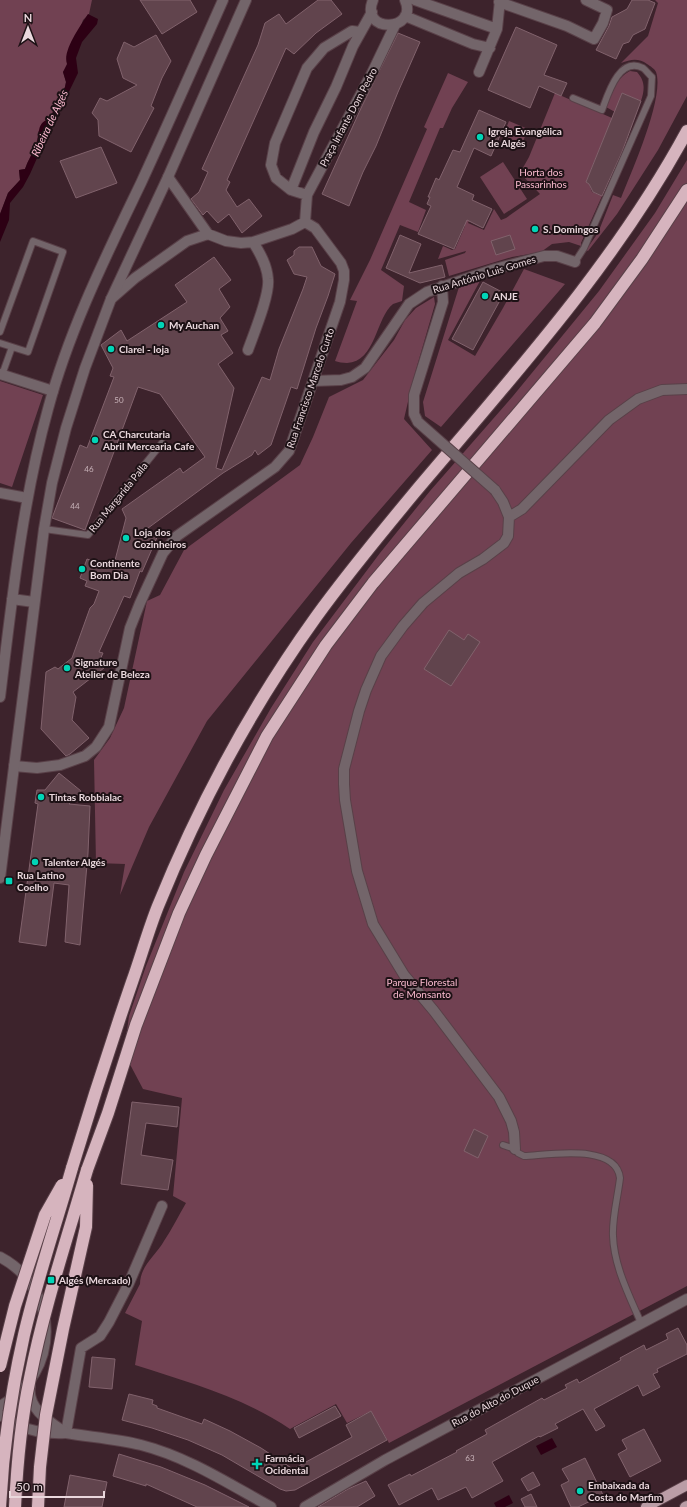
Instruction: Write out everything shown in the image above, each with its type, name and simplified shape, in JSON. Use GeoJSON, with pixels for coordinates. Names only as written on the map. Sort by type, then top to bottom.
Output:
{"type":"FeatureCollection","features":[{"type":"Feature","properties":{"kind":"highway"},"geometry":{"type":"LineString","coordinates":[[0,1507],[5,1445],[16,1369],[29,1316],[105,1061],[157,910],[200,813],[234,748],[283,664],[328,600],[361,558],[526,361],[593,277],[646,200],[687,131]]}},
{"type":"Feature","properties":{"kind":"highway"},"geometry":{"type":"LineString","coordinates":[[15,1507],[19,1452],[30,1378],[48,1301],[87,1170],[108,1114],[136,1025],[176,920],[206,855],[267,736],[326,645],[402,547],[595,323],[638,265],[687,190]]}},
{"type":"Feature","properties":{"kind":"highway"},"geometry":{"type":"LineString","coordinates":[[0,1366],[15,1306],[45,1215],[72,1168]]}},
{"type":"Feature","properties":{"kind":"highway"},"geometry":{"type":"LineString","coordinates":[[38,1507],[40,1467],[47,1409],[86,1227],[87,1170]]}},
{"type":"Feature","properties":{"kind":"main road"},"geometry":{"type":"LineString","coordinates":[[646,1507],[687,1485]]}},
{"type":"Feature","properties":{"kind":"street"},"geometry":{"type":"LineString","coordinates":[[0,697],[19,545],[27,498],[53,391],[72,338],[97,278],[223,0]]}},
{"type":"Feature","properties":{"kind":"street"},"geometry":{"type":"LineString","coordinates":[[0,878],[44,529],[52,484],[66,428],[85,368],[111,299],[168,177],[246,0]]}},
{"type":"Feature","properties":{"kind":"street"},"geometry":{"type":"LineString","coordinates":[[373,0],[372,12],[374,18],[380,24],[386,26],[396,25]]}},
{"type":"Feature","properties":{"kind":"street"},"geometry":{"type":"LineString","coordinates":[[405,0],[407,8],[405,16],[474,44],[490,48]]}},
{"type":"Feature","properties":{"kind":"street"},"geometry":{"type":"LineString","coordinates":[[414,0],[497,29]]}},
{"type":"Feature","properties":{"kind":"street"},"geometry":{"type":"LineString","coordinates":[[479,72],[497,29],[500,1],[567,26],[594,38],[603,24],[607,10],[586,0]]}},
{"type":"Feature","properties":{"kind":"street","name":"Praça Infante Dom Pedro"},"geometry":{"type":"LineString","coordinates":[[291,190],[314,132],[360,32],[372,12]]}},
{"type":"Feature","properties":{"kind":"street","name":"Praça Infante Dom Pedro"},"geometry":{"type":"LineString","coordinates":[[306,195],[372,73],[396,25],[405,16]]}},
{"type":"Feature","properties":{"kind":"street"},"geometry":{"type":"LineString","coordinates":[[168,177],[208,234],[226,241],[241,243],[253,242],[292,229],[305,222],[306,195],[291,190],[276,178],[271,165],[275,143],[306,68],[324,48],[352,31],[360,32]]}},
{"type":"Feature","properties":{"kind":"street","name":"Rua Francisco Marcelo Curto"},"geometry":{"type":"LineString","coordinates":[[14,766],[37,768],[60,765],[84,756],[96,747],[104,737],[109,727],[130,628],[140,603],[164,553],[177,536],[275,467],[289,451],[340,302],[344,280],[344,271],[338,256],[320,233],[305,222]]}},
{"type":"Feature","properties":{"kind":"street"},"geometry":{"type":"LineString","coordinates":[[111,299],[135,278],[187,241],[208,234]]}},
{"type":"Feature","properties":{"kind":"street"},"geometry":{"type":"LineString","coordinates":[[248,350],[268,290],[268,279],[265,263],[253,242]]}},
{"type":"Feature","properties":{"kind":"street","name":"Rua António Luis Gomes"},"geometry":{"type":"LineString","coordinates":[[313,381],[341,380],[352,377],[365,368],[409,304],[427,292],[495,269],[544,256],[557,256],[575,262]]}},
{"type":"Feature","properties":{"kind":"street"},"geometry":{"type":"LineString","coordinates":[[442,286],[443,302],[414,395],[414,414],[418,422],[495,490],[503,502],[509,517],[508,536],[504,543],[459,573],[423,604],[403,626],[381,656],[366,690],[359,711],[344,769],[345,800],[358,871],[373,924],[404,975],[434,1011],[499,1097],[511,1121],[514,1132],[515,1149]]}},
{"type":"Feature","properties":{"kind":"street"},"geometry":{"type":"LineString","coordinates":[[1,374],[53,391]]}},
{"type":"Feature","properties":{"kind":"street"},"geometry":{"type":"LineString","coordinates":[[509,517],[522,509],[609,420],[638,399],[662,390],[687,389]]}},
{"type":"Feature","properties":{"kind":"street"},"geometry":{"type":"LineString","coordinates":[[0,493],[27,498]]}},
{"type":"Feature","properties":{"kind":"street"},"geometry":{"type":"LineString","coordinates":[[12,599],[34,602]]}},
{"type":"Feature","properties":{"kind":"street"},"geometry":{"type":"LineString","coordinates":[[66,1432],[81,1348],[100,1336],[106,1326],[129,1283],[162,1206]]}},
{"type":"Feature","properties":{"kind":"street"},"geometry":{"type":"LineString","coordinates":[[0,1257],[16,1267],[28,1280],[37,1294],[43,1310],[46,1326],[44,1349],[39,1365],[30,1380],[17,1394],[0,1406]]}},
{"type":"Feature","properties":{"kind":"street","name":"Rua do Alto do Duque"},"geometry":{"type":"LineString","coordinates":[[305,1507],[385,1460],[687,1299]]}},
{"type":"Feature","properties":{"kind":"street"},"geometry":{"type":"LineString","coordinates":[[30,1380],[29,1391],[36,1407],[45,1419],[66,1432]]}},
{"type":"Feature","properties":{"kind":"street"},"geometry":{"type":"LineString","coordinates":[[0,1416],[16,1425],[38,1432],[66,1432],[141,1445],[212,1474],[271,1507]]}},
{"type":"Feature","properties":{"kind":"street"},"geometry":{"type":"LineString","coordinates":[[0,1429],[16,1425]]}},
{"type":"Feature","properties":{"kind":"lane"},"geometry":{"type":"LineString","coordinates":[[573,98],[602,110],[610,89],[620,71],[633,66],[644,69],[652,77],[651,96],[584,248],[575,262]]}},
{"type":"Feature","properties":{"kind":"lane"},"geometry":{"type":"LineString","coordinates":[[0,332],[33,241],[63,252],[28,352],[0,343]]}},
{"type":"Feature","properties":{"kind":"lane"},"geometry":{"type":"LineString","coordinates":[[1,374],[12,347]]}},
{"type":"Feature","properties":{"kind":"lane","name":"Rua Margarida Palla"},"geometry":{"type":"LineString","coordinates":[[44,529],[88,535],[162,443]]}},
{"type":"Feature","properties":{"kind":"lane"},"geometry":{"type":"LineString","coordinates":[[504,1145],[515,1149],[518,1153],[524,1156],[575,1153],[594,1155],[604,1157],[616,1166],[619,1171],[620,1178],[613,1244],[618,1266],[641,1323]]}},
{"type":"Feature","properties":{"kind":"green space"},"geometry":{"type":"Polygon","coordinates":[[[0,0],[92,0],[89,14],[83,20],[67,67],[63,72],[66,82],[65,87],[50,118],[38,132],[35,147],[25,169],[19,170],[20,180],[8,193],[0,214],[0,0]]]}},
{"type":"Feature","properties":{"kind":"green space"},"geometry":{"type":"Polygon","coordinates":[[[655,0],[687,0],[687,96],[658,150],[617,214],[588,251],[586,250],[598,233],[613,195],[621,198],[639,154],[652,116],[656,99],[656,72],[644,62],[638,60],[621,63],[648,36],[658,3],[655,0]]]}},
{"type":"Feature","properties":{"kind":"green space"},"geometry":{"type":"Polygon","coordinates":[[[630,71],[637,72],[642,79],[644,89],[641,101],[622,93],[615,112],[606,107],[618,82],[630,71]]]}},
{"type":"Feature","properties":{"kind":"green space"},"geometry":{"type":"Polygon","coordinates":[[[448,73],[468,82],[452,108],[443,128],[440,128],[409,202],[426,210],[418,232],[400,225],[381,270],[404,286],[402,301],[393,304],[387,310],[370,347],[364,355],[357,361],[347,363],[335,361],[357,301],[350,300],[370,260],[427,129],[424,127],[448,73]]]}},
{"type":"Feature","properties":{"kind":"green space","name":"Horta dos Passarinhos"},"geometry":{"type":"Polygon","coordinates":[[[555,93],[612,118],[586,182],[589,184],[592,192],[602,196],[581,246],[569,242],[552,244],[541,252],[512,257],[449,276],[445,260],[465,253],[466,251],[438,259],[443,246],[452,250],[455,249],[465,226],[462,224],[472,200],[477,202],[468,223],[484,230],[494,209],[501,220],[540,194],[520,173],[529,157],[555,93]]]}},
{"type":"Feature","properties":{"kind":"green space"},"geometry":{"type":"Polygon","coordinates":[[[509,121],[528,129],[522,144],[503,136],[509,121]]]}},
{"type":"Feature","properties":{"kind":"green space","name":"Parque Florestal de Monsanto"},"geometry":{"type":"Polygon","coordinates":[[[687,160],[687,1286],[389,1443],[371,1411],[347,1423],[336,1404],[290,1429],[253,1408],[215,1391],[135,1365],[142,1321],[125,1313],[140,1284],[145,1266],[161,1246],[186,1203],[173,1196],[182,1098],[143,1089],[124,1053],[129,1016],[146,966],[184,872],[224,790],[271,708],[313,642],[380,553],[430,491],[513,396],[599,291],[655,213],[687,160]]]}},
{"type":"Feature","properties":{"kind":"green space"},"geometry":{"type":"Polygon","coordinates":[[[503,162],[527,199],[504,214],[480,177],[503,162]]]}},
{"type":"Feature","properties":{"kind":"green space"},"geometry":{"type":"Polygon","coordinates":[[[524,269],[565,284],[441,427],[425,416],[423,402],[459,287],[481,279],[448,340],[475,356],[524,269]]]}},
{"type":"Feature","properties":{"kind":"green space"},"geometry":{"type":"Polygon","coordinates":[[[434,297],[435,304],[413,380],[404,419],[432,450],[351,543],[207,721],[149,827],[120,895],[125,864],[96,863],[94,760],[110,738],[124,708],[147,601],[160,595],[184,550],[300,465],[329,397],[363,380],[394,340],[405,320],[416,308],[434,297]]]}},
{"type":"Feature","properties":{"kind":"green space"},"geometry":{"type":"Polygon","coordinates":[[[0,381],[43,395],[12,487],[0,483],[0,381]]]}},
{"type":"Feature","properties":{"kind":"water","name":"Ribeira de Algés"},"geometry":{"type":"Polygon","coordinates":[[[88,14],[98,19],[97,24],[82,42],[76,58],[78,73],[30,174],[23,187],[10,203],[9,220],[0,242],[0,214],[8,193],[20,180],[19,170],[25,169],[28,163],[36,145],[40,126],[45,120],[50,118],[65,87],[66,82],[63,72],[67,64],[67,52],[73,38],[88,14]]]}},
{"type":"Feature","properties":{"kind":"water"},"geometry":{"type":"Polygon","coordinates":[[[552,1438],[557,1447],[541,1455],[536,1446],[552,1438]]]}},
{"type":"Feature","properties":{"kind":"water"},"geometry":{"type":"Polygon","coordinates":[[[509,1495],[513,1503],[505,1507],[496,1507],[494,1503],[509,1495]]]}},
{"type":"Feature","properties":{"kind":"building"},"geometry":{"type":"Polygon","coordinates":[[[140,0],[190,0],[197,12],[162,34],[140,0]]]}},
{"type":"Feature","properties":{"kind":"building"},"geometry":{"type":"Polygon","coordinates":[[[318,0],[331,0],[342,14],[316,33],[294,54],[286,48],[227,180],[230,182],[226,190],[237,207],[249,199],[262,216],[242,233],[229,214],[218,223],[207,211],[203,215],[191,199],[199,192],[208,172],[202,169],[258,45],[265,23],[279,14],[286,24],[318,0]]]}},
{"type":"Feature","properties":{"kind":"building"},"geometry":{"type":"Polygon","coordinates":[[[632,0],[648,0],[655,3],[645,29],[633,35],[629,42],[623,44],[616,59],[596,50],[609,26],[612,17],[627,9],[632,0]]]}},
{"type":"Feature","properties":{"kind":"building"},"geometry":{"type":"Polygon","coordinates":[[[516,27],[557,45],[544,75],[567,83],[561,96],[539,86],[530,108],[488,90],[516,27]]]}},
{"type":"Feature","properties":{"kind":"building"},"geometry":{"type":"Polygon","coordinates":[[[398,33],[420,42],[349,206],[322,194],[362,106],[398,33]]]}},
{"type":"Feature","properties":{"kind":"building"},"geometry":{"type":"Polygon","coordinates":[[[156,35],[171,61],[162,78],[151,106],[154,108],[131,152],[99,136],[98,120],[92,113],[100,98],[107,101],[137,85],[123,78],[117,59],[124,42],[134,47],[156,35]]]}},
{"type":"Feature","properties":{"kind":"building"},"geometry":{"type":"Polygon","coordinates":[[[622,93],[641,101],[622,152],[602,196],[593,192],[589,184],[586,182],[622,93]]]}},
{"type":"Feature","properties":{"kind":"building"},"geometry":{"type":"Polygon","coordinates":[[[479,110],[506,122],[491,156],[474,148],[457,187],[474,195],[472,200],[492,209],[483,228],[467,220],[454,249],[418,234],[431,206],[427,204],[430,197],[428,197],[436,178],[439,180],[453,150],[460,152],[479,110]]]}},
{"type":"Feature","properties":{"kind":"building"},"geometry":{"type":"Polygon","coordinates":[[[101,147],[117,183],[76,198],[60,161],[101,147]]]}},
{"type":"Feature","properties":{"kind":"building"},"geometry":{"type":"Polygon","coordinates":[[[400,235],[421,244],[409,273],[442,265],[445,277],[420,283],[386,268],[400,235]]]}},
{"type":"Feature","properties":{"kind":"building"},"geometry":{"type":"Polygon","coordinates":[[[510,235],[515,249],[496,255],[491,241],[510,235]]]}},
{"type":"Feature","properties":{"kind":"building"},"geometry":{"type":"Polygon","coordinates":[[[299,247],[312,247],[321,266],[335,274],[297,389],[291,387],[271,445],[258,455],[255,450],[252,455],[223,473],[144,531],[158,535],[142,572],[140,571],[130,598],[124,596],[99,652],[103,653],[97,667],[104,668],[73,692],[76,697],[72,720],[89,738],[66,756],[41,729],[46,672],[55,667],[58,669],[72,658],[90,608],[94,604],[99,591],[85,586],[87,581],[80,578],[87,559],[113,568],[126,518],[122,509],[180,468],[183,473],[205,457],[160,394],[138,387],[85,530],[52,518],[80,445],[87,448],[114,377],[110,376],[113,368],[101,345],[121,330],[127,341],[187,302],[175,285],[214,257],[231,280],[219,289],[230,307],[220,318],[228,331],[221,335],[233,353],[218,364],[234,388],[216,468],[222,470],[262,377],[270,380],[279,349],[303,289],[307,277],[294,274],[287,260],[294,255],[294,251],[299,247]]]}},
{"type":"Feature","properties":{"kind":"building"},"geometry":{"type":"Polygon","coordinates":[[[483,282],[504,293],[473,350],[452,339],[483,282]]]}},
{"type":"Feature","properties":{"kind":"building"},"geometry":{"type":"Polygon","coordinates":[[[449,630],[464,640],[468,634],[480,642],[451,686],[424,669],[449,630]]]}},
{"type":"Feature","properties":{"kind":"building"},"geometry":{"type":"Polygon","coordinates":[[[59,773],[81,791],[69,804],[90,806],[88,853],[80,945],[65,942],[69,885],[54,883],[46,946],[19,942],[38,804],[35,803],[37,790],[45,790],[59,773]]]}},
{"type":"Feature","properties":{"kind":"building"},"geometry":{"type":"Polygon","coordinates":[[[132,1102],[179,1107],[177,1127],[146,1123],[141,1155],[173,1160],[168,1190],[121,1184],[132,1102]]]}},
{"type":"Feature","properties":{"kind":"building"},"geometry":{"type":"Polygon","coordinates":[[[474,1129],[488,1136],[478,1158],[464,1151],[474,1129]]]}},
{"type":"Feature","properties":{"kind":"building"},"geometry":{"type":"Polygon","coordinates":[[[678,1328],[687,1345],[687,1354],[657,1369],[658,1372],[653,1374],[660,1387],[643,1396],[638,1385],[594,1409],[605,1426],[596,1431],[583,1409],[555,1424],[558,1428],[540,1437],[539,1436],[492,1462],[503,1481],[472,1498],[466,1487],[438,1500],[432,1488],[399,1505],[388,1485],[410,1474],[411,1476],[457,1452],[456,1451],[487,1434],[485,1430],[542,1398],[544,1400],[567,1388],[565,1385],[577,1379],[579,1383],[621,1360],[620,1358],[644,1345],[646,1350],[668,1339],[666,1334],[678,1328]]]}},
{"type":"Feature","properties":{"kind":"building"},"geometry":{"type":"Polygon","coordinates":[[[92,1357],[115,1359],[112,1389],[89,1387],[92,1357]]]}},
{"type":"Feature","properties":{"kind":"building"},"geometry":{"type":"Polygon","coordinates":[[[129,1394],[153,1400],[152,1404],[157,1406],[157,1408],[202,1424],[204,1419],[261,1448],[293,1469],[352,1437],[346,1425],[371,1411],[387,1440],[295,1490],[286,1491],[222,1455],[188,1440],[122,1420],[129,1394]]]}},
{"type":"Feature","properties":{"kind":"building"},"geometry":{"type":"Polygon","coordinates":[[[335,1406],[341,1416],[299,1438],[294,1428],[335,1406]]]}},
{"type":"Feature","properties":{"kind":"building"},"geometry":{"type":"Polygon","coordinates":[[[644,1429],[661,1461],[630,1477],[618,1454],[627,1449],[622,1440],[644,1429]]]}},
{"type":"Feature","properties":{"kind":"building"},"geometry":{"type":"Polygon","coordinates":[[[119,1454],[161,1467],[205,1485],[249,1507],[197,1507],[146,1484],[146,1486],[113,1476],[119,1454]]]}},
{"type":"Feature","properties":{"kind":"building"},"geometry":{"type":"Polygon","coordinates":[[[585,1458],[603,1495],[578,1507],[571,1507],[561,1485],[569,1481],[562,1469],[585,1458]]]}},
{"type":"Feature","properties":{"kind":"building"},"geometry":{"type":"Polygon","coordinates":[[[533,1472],[540,1485],[528,1491],[521,1479],[533,1472]]]}},
{"type":"Feature","properties":{"kind":"building"},"geometry":{"type":"Polygon","coordinates":[[[70,1475],[107,1482],[102,1507],[64,1507],[70,1475]]]}},
{"type":"Feature","properties":{"kind":"building"},"geometry":{"type":"Polygon","coordinates":[[[366,1481],[375,1496],[357,1507],[318,1507],[348,1489],[366,1481]]]}},
{"type":"Feature","properties":{"kind":"building"},"geometry":{"type":"Polygon","coordinates":[[[531,1494],[537,1507],[525,1507],[521,1499],[531,1494]]]}},
{"type":"Feature","properties":{"kind":"place","name":"Igreja Evangélica de Algés"},"geometry":{"type":"Point","coordinates":[480,137]}},
{"type":"Feature","properties":{"kind":"place","name":"S. Domingos"},"geometry":{"type":"Point","coordinates":[535,229]}},
{"type":"Feature","properties":{"kind":"place","name":"ANJE"},"geometry":{"type":"Point","coordinates":[485,296]}},
{"type":"Feature","properties":{"kind":"place","name":"My Auchan"},"geometry":{"type":"Point","coordinates":[161,325]}},
{"type":"Feature","properties":{"kind":"place","name":"Clarel - loja"},"geometry":{"type":"Point","coordinates":[111,349]}},
{"type":"Feature","properties":{"kind":"place","name":"CA Charcutaria Abril Mercearia Cafe"},"geometry":{"type":"Point","coordinates":[95,440]}},
{"type":"Feature","properties":{"kind":"place","name":"Loja dos Cozinheiros"},"geometry":{"type":"Point","coordinates":[126,538]}},
{"type":"Feature","properties":{"kind":"place","name":"Continente Bom Dia"},"geometry":{"type":"Point","coordinates":[82,569]}},
{"type":"Feature","properties":{"kind":"place","name":"Signature Atelier de Beleza"},"geometry":{"type":"Point","coordinates":[67,668]}},
{"type":"Feature","properties":{"kind":"place","name":"Tintas Robbialac"},"geometry":{"type":"Point","coordinates":[41,797]}},
{"type":"Feature","properties":{"kind":"place","name":"Talenter Algés"},"geometry":{"type":"Point","coordinates":[35,862]}},
{"type":"Feature","properties":{"kind":"place","name":"Rua Latino Coelho"},"geometry":{"type":"Point","coordinates":[9,881]}},
{"type":"Feature","properties":{"kind":"place","name":"Algés (Mercado)"},"geometry":{"type":"Point","coordinates":[51,1280]}},
{"type":"Feature","properties":{"kind":"place","name":"Farmácia Ocidental"},"geometry":{"type":"Point","coordinates":[257,1464]}},
{"type":"Feature","properties":{"kind":"place","name":"Embaixada da Costa do Marfim"},"geometry":{"type":"Point","coordinates":[580,1491]}}]}
